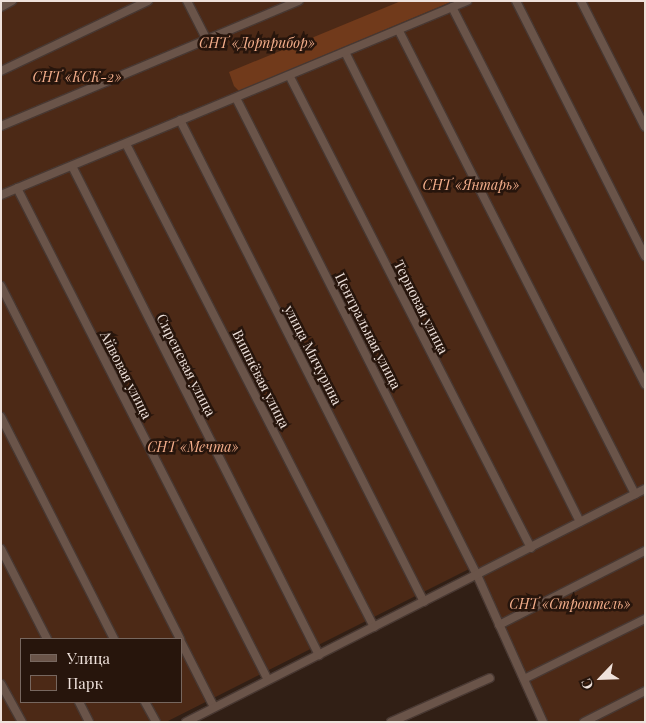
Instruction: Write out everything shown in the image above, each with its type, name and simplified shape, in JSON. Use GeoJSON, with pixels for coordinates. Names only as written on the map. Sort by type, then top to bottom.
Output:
{"type":"FeatureCollection","features":[{"type":"Feature","properties":{"kind":"street"},"geometry":{"type":"LineString","coordinates":[[1,7],[12,1]]}},
{"type":"Feature","properties":{"kind":"street"},"geometry":{"type":"LineString","coordinates":[[1,71],[148,1]]}},
{"type":"Feature","properties":{"kind":"street"},"geometry":{"type":"LineString","coordinates":[[187,1],[208,42]]}},
{"type":"Feature","properties":{"kind":"street"},"geometry":{"type":"LineString","coordinates":[[1,126],[208,42],[300,1]]}},
{"type":"Feature","properties":{"kind":"street"},"geometry":{"type":"LineString","coordinates":[[1,195],[180,120],[346,54],[467,1]]}},
{"type":"Feature","properties":{"kind":"street"},"geometry":{"type":"LineString","coordinates":[[516,1],[645,256]]}},
{"type":"Feature","properties":{"kind":"street"},"geometry":{"type":"LineString","coordinates":[[581,1],[645,127]]}},
{"type":"Feature","properties":{"kind":"street"},"geometry":{"type":"LineString","coordinates":[[452,7],[645,384]]}},
{"type":"Feature","properties":{"kind":"street"},"geometry":{"type":"LineString","coordinates":[[399,31],[634,494]]}},
{"type":"Feature","properties":{"kind":"street"},"geometry":{"type":"LineString","coordinates":[[346,54],[580,522]]}},
{"type":"Feature","properties":{"kind":"street","name":"Терновая улица"},"geometry":{"type":"LineString","coordinates":[[290,77],[531,548]]}},
{"type":"Feature","properties":{"kind":"street","name":"Центральная улица"},"geometry":{"type":"LineString","coordinates":[[236,98],[477,575],[543,722]]}},
{"type":"Feature","properties":{"kind":"street","name":"улица Мичурина"},"geometry":{"type":"LineString","coordinates":[[180,120],[424,602]]}},
{"type":"Feature","properties":{"kind":"street","name":"Вишнёвая улица"},"geometry":{"type":"LineString","coordinates":[[126,144],[374,627]]}},
{"type":"Feature","properties":{"kind":"street","name":"Сиреневая улица"},"geometry":{"type":"LineString","coordinates":[[72,166],[319,655]]}},
{"type":"Feature","properties":{"kind":"street","name":"Айвовая улица"},"geometry":{"type":"LineString","coordinates":[[17,188],[268,680]]}},
{"type":"Feature","properties":{"kind":"street"},"geometry":{"type":"LineString","coordinates":[[1,286],[180,638]]}},
{"type":"Feature","properties":{"kind":"street"},"geometry":{"type":"LineString","coordinates":[[1,417],[113,638]]}},
{"type":"Feature","properties":{"kind":"street"},"geometry":{"type":"LineString","coordinates":[[186,722],[645,489]]}},
{"type":"Feature","properties":{"kind":"street"},"geometry":{"type":"LineString","coordinates":[[1,549],[46,638]]}},
{"type":"Feature","properties":{"kind":"street"},"geometry":{"type":"LineString","coordinates":[[499,624],[645,551]]}},
{"type":"Feature","properties":{"kind":"street"},"geometry":{"type":"LineString","coordinates":[[524,679],[645,619]]}},
{"type":"Feature","properties":{"kind":"street"},"geometry":{"type":"LineString","coordinates":[[182,642],[214,707]]}},
{"type":"Feature","properties":{"kind":"street"},"geometry":{"type":"LineString","coordinates":[[391,722],[490,678]]}},
{"type":"Feature","properties":{"kind":"street"},"geometry":{"type":"LineString","coordinates":[[1,684],[22,722]]}},
{"type":"Feature","properties":{"kind":"street"},"geometry":{"type":"LineString","coordinates":[[584,722],[645,691]]}},
{"type":"Feature","properties":{"kind":"street"},"geometry":{"type":"LineString","coordinates":[[80,703],[89,722]]}},
{"type":"Feature","properties":{"kind":"street"},"geometry":{"type":"LineString","coordinates":[[146,703],[156,722]]}},
{"type":"Feature","properties":{"kind":"green space"},"geometry":{"type":"Polygon","coordinates":[[[1,1],[645,1],[645,722],[542,722],[471,568],[166,722],[1,722],[1,1]]]}},
{"type":"Feature","properties":{"kind":"shaded area"},"geometry":{"type":"Polygon","coordinates":[[[401,1],[453,1],[239,91],[234,86],[229,72],[401,1]]]}},
{"type":"Feature","properties":{"kind":"park label","name":"СНТ «Дорприбор»"},"geometry":{"type":"Point","coordinates":[257,43]}},
{"type":"Feature","properties":{"kind":"park label","name":"СНТ «КСК-2»"},"geometry":{"type":"Point","coordinates":[77,77]}},
{"type":"Feature","properties":{"kind":"park label","name":"СНТ «Янтарь»"},"geometry":{"type":"Point","coordinates":[471,185]}},
{"type":"Feature","properties":{"kind":"park label","name":"СНТ «Мечта»"},"geometry":{"type":"Point","coordinates":[193,447]}},
{"type":"Feature","properties":{"kind":"park label","name":"СНТ «Строитель»"},"geometry":{"type":"Point","coordinates":[570,604]}}]}
